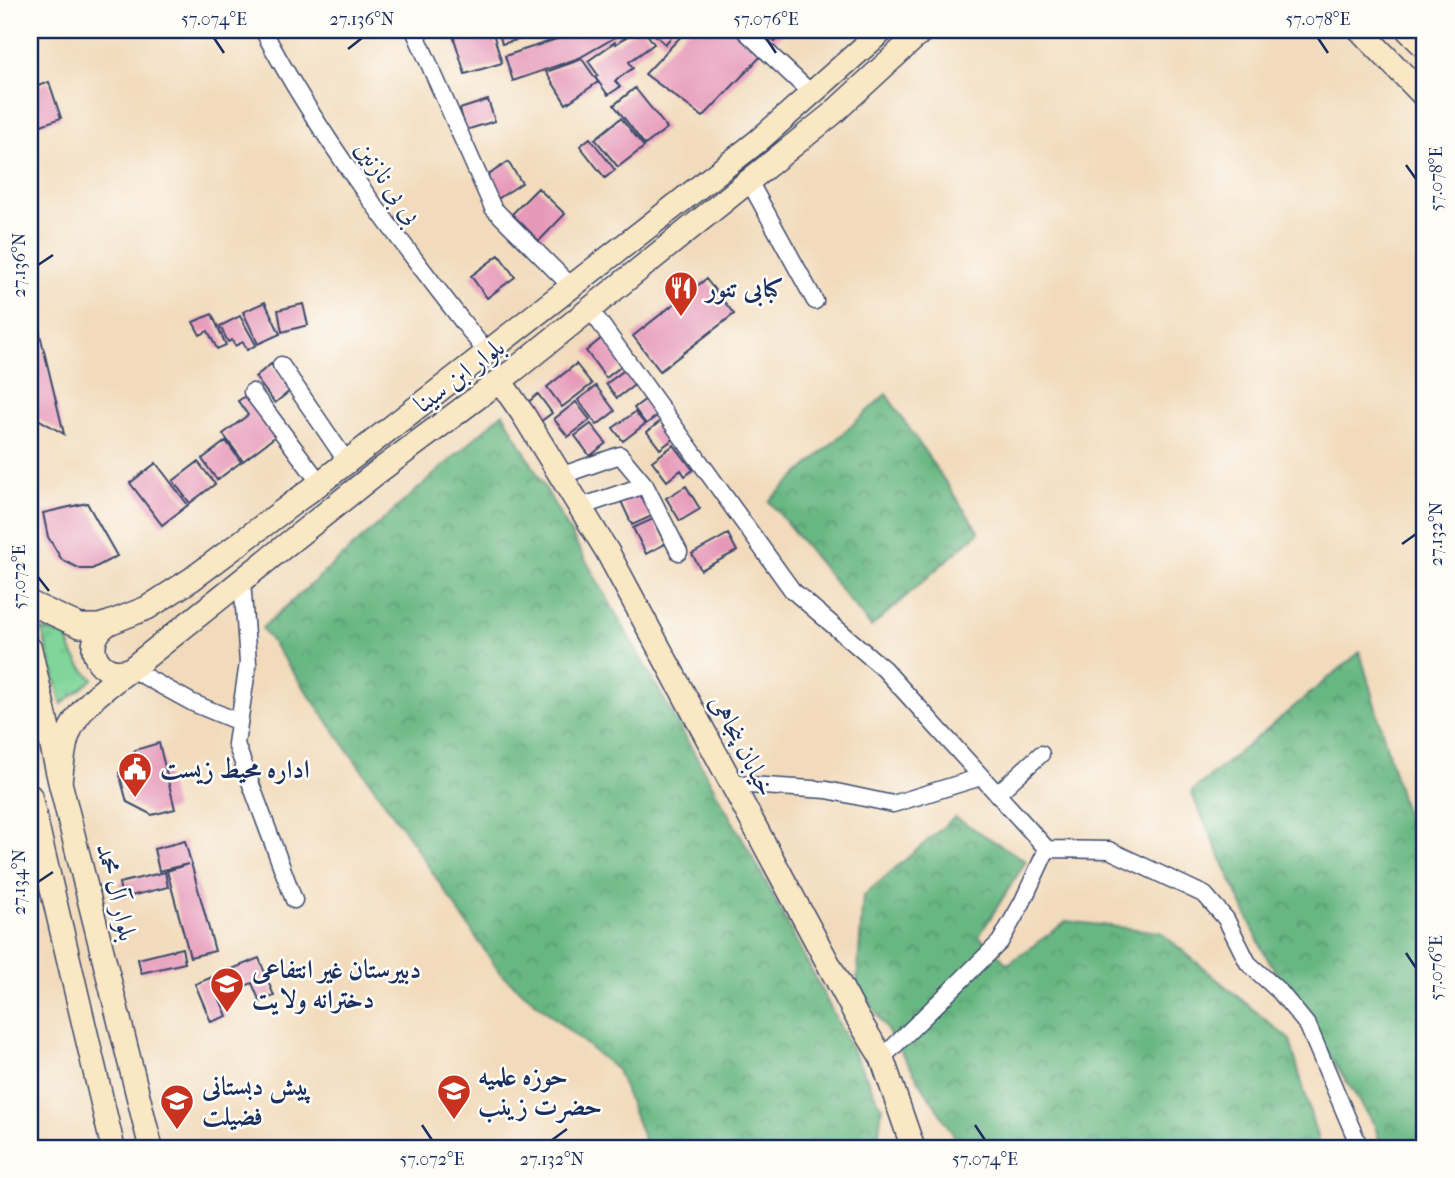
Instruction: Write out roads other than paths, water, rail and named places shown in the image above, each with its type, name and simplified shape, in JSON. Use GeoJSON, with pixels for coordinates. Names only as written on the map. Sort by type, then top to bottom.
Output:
{"type":"FeatureCollection","features":[{"type":"Feature","properties":{"kind":"main road","name":"بلوار ابن سینا"},"geometry":{"type":"LineString","coordinates":[[30,603],[80,626],[99,626],[147,608],[192,579],[320,483],[758,141],[883,30]]}},
{"type":"Feature","properties":{"kind":"main road","name":"بلوار ابن سینا"},"geometry":{"type":"LineString","coordinates":[[60,782],[68,737],[82,710],[102,690],[375,474],[500,381],[590,309],[832,114],[923,30]]}},
{"type":"Feature","properties":{"kind":"main road"},"geometry":{"type":"LineString","coordinates":[[1360,30],[1425,97]]}},
{"type":"Feature","properties":{"kind":"main road","name":"خیابان پنجاهی"},"geometry":{"type":"LineString","coordinates":[[500,381],[607,551],[856,1017],[883,1058],[913,1148]]}},
{"type":"Feature","properties":{"kind":"main road"},"geometry":{"type":"LineString","coordinates":[[109,624],[103,627],[95,639],[93,646],[97,659],[101,665],[112,671],[125,672],[131,669]]}},
{"type":"Feature","properties":{"kind":"main road","name":"بلوار آل محمد"},"geometry":{"type":"LineString","coordinates":[[30,649],[60,782],[151,1148]]}},
{"type":"Feature","properties":{"kind":"main road"},"geometry":{"type":"LineString","coordinates":[[30,796],[113,1148]]}},
{"type":"Feature","properties":{"kind":"street","name":"بی بی نازنین"},"geometry":{"type":"LineString","coordinates":[[263,30],[328,139],[409,252],[487,353]]}},
{"type":"Feature","properties":{"kind":"street"},"geometry":{"type":"LineString","coordinates":[[414,30],[493,208],[572,287]]}},
{"type":"Feature","properties":{"kind":"street"},"geometry":{"type":"LineString","coordinates":[[744,30],[812,94]]}},
{"type":"Feature","properties":{"kind":"street"},"geometry":{"type":"LineString","coordinates":[[748,181],[815,302]]}},
{"type":"Feature","properties":{"kind":"street"},"geometry":{"type":"LineString","coordinates":[[590,309],[792,590],[884,669],[1047,849],[1109,850],[1205,895],[1226,919],[1248,964],[1280,992],[1308,1027],[1360,1148]]}},
{"type":"Feature","properties":{"kind":"street"},"geometry":{"type":"LineString","coordinates":[[281,365],[347,462]]}},
{"type":"Feature","properties":{"kind":"street"},"geometry":{"type":"LineString","coordinates":[[252,392],[320,483]]}},
{"type":"Feature","properties":{"kind":"street"},"geometry":{"type":"LineString","coordinates":[[560,476],[620,454],[645,485],[679,552]]}},
{"type":"Feature","properties":{"kind":"street"},"geometry":{"type":"LineString","coordinates":[[580,507],[645,485]]}},
{"type":"Feature","properties":{"kind":"street"},"geometry":{"type":"LineString","coordinates":[[242,579],[248,663],[236,744],[294,900]]}},
{"type":"Feature","properties":{"kind":"street"},"geometry":{"type":"LineString","coordinates":[[131,669],[193,703],[239,722]]}},
{"type":"Feature","properties":{"kind":"street"},"geometry":{"type":"LineString","coordinates":[[997,794],[1041,754]]}},
{"type":"Feature","properties":{"kind":"street"},"geometry":{"type":"LineString","coordinates":[[732,784],[827,790],[893,804],[981,776]]}},
{"type":"Feature","properties":{"kind":"street"},"geometry":{"type":"LineString","coordinates":[[883,1058],[1000,942],[1047,849]]}},
{"type":"Feature","properties":{"kind":"place","name":"کبابی تنور"},"geometry":{"type":"Point","coordinates":[681,318]}},
{"type":"Feature","properties":{"kind":"place","name":"اداره محیط زیست"},"geometry":{"type":"Point","coordinates":[135,799]}},
{"type":"Feature","properties":{"kind":"place","name":"دبیرستان غیر انتفاعی دخترانه ولایت"},"geometry":{"type":"Point","coordinates":[227,1014]}},
{"type":"Feature","properties":{"kind":"place","name":"حوزه علمیه حضرت زینب"},"geometry":{"type":"Point","coordinates":[454,1121]}},
{"type":"Feature","properties":{"kind":"place","name":"پیش دبستانی فضیلت"},"geometry":{"type":"Point","coordinates":[177,1131]}}]}
